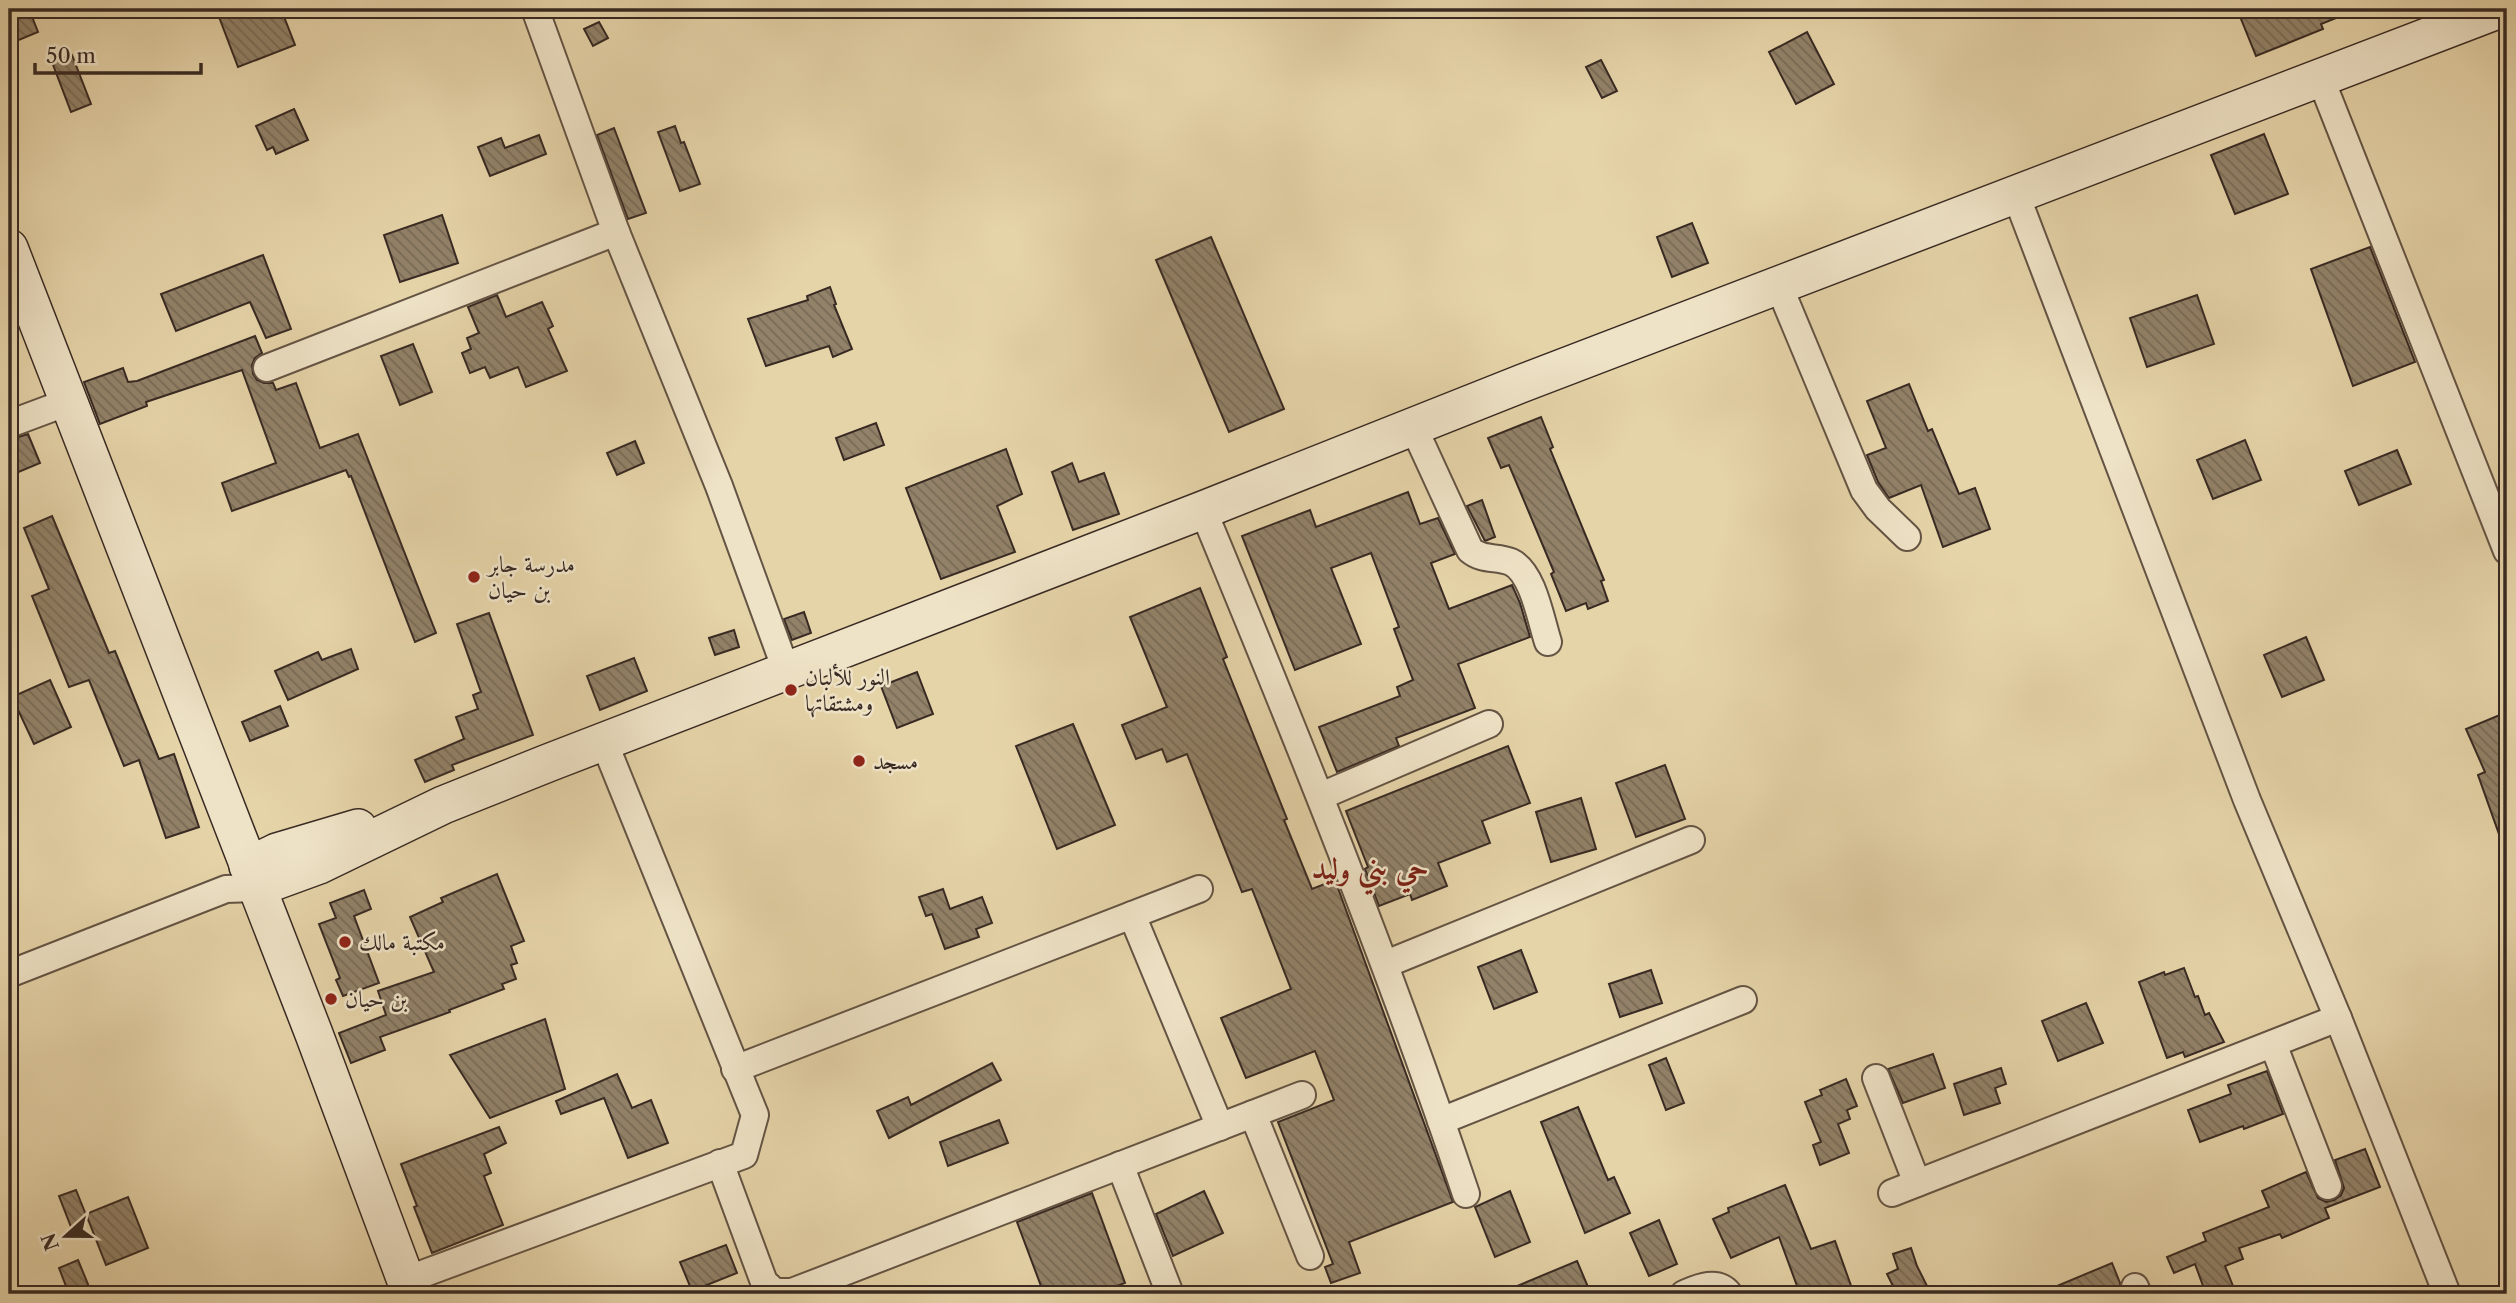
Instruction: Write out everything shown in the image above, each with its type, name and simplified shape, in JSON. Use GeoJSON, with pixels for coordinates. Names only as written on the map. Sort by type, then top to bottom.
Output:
{"type":"FeatureCollection","features":[{"type":"Feature","properties":{"kind":"main road"},"geometry":{"type":"LineString","coordinates":[[241,869],[313,854],[443,805],[1413,426],[2500,9]]}},
{"type":"Feature","properties":{"kind":"main road"},"geometry":{"type":"LineString","coordinates":[[9,248],[241,869],[275,935],[409,1287]]}},
{"type":"Feature","properties":{"kind":"main road"},"geometry":{"type":"LineString","coordinates":[[241,869],[271,841],[313,854]]}},
{"type":"Feature","properties":{"kind":"main road"},"geometry":{"type":"LineString","coordinates":[[275,935],[313,854]]}},
{"type":"Feature","properties":{"kind":"street"},"geometry":{"type":"LineString","coordinates":[[535,9],[616,232],[719,486],[786,670]]}},
{"type":"Feature","properties":{"kind":"street"},"geometry":{"type":"LineString","coordinates":[[2320,77],[2507,551]]}},
{"type":"Feature","properties":{"kind":"street"},"geometry":{"type":"LineString","coordinates":[[2016,195],[2247,800],[2447,1294]]}},
{"type":"Feature","properties":{"kind":"street"},"geometry":{"type":"LineString","coordinates":[[267,368],[616,232]]}},
{"type":"Feature","properties":{"kind":"street"},"geometry":{"type":"LineString","coordinates":[[1779,286],[1864,489],[1878,509],[1907,537]]}},
{"type":"Feature","properties":{"kind":"street"},"geometry":{"type":"LineString","coordinates":[[9,424],[68,402]]}},
{"type":"Feature","properties":{"kind":"street"},"geometry":{"type":"LineString","coordinates":[[1413,426],[1470,550],[1477,556],[1512,562],[1523,573],[1530,585],[1548,642]]}},
{"type":"Feature","properties":{"kind":"street"},"geometry":{"type":"LineString","coordinates":[[1203,510],[1321,796],[1386,964],[1466,1194]]}},
{"type":"Feature","properties":{"kind":"street"},"geometry":{"type":"LineString","coordinates":[[1321,796],[1489,724]]}},
{"type":"Feature","properties":{"kind":"street"},"geometry":{"type":"LineString","coordinates":[[409,1287],[744,1154],[755,1115],[604,742]]}},
{"type":"Feature","properties":{"kind":"street"},"geometry":{"type":"LineString","coordinates":[[1386,964],[1691,840]]}},
{"type":"Feature","properties":{"kind":"street"},"geometry":{"type":"LineString","coordinates":[[9,974],[241,869]]}},
{"type":"Feature","properties":{"kind":"street"},"geometry":{"type":"LineString","coordinates":[[736,1069],[1199,889]]}},
{"type":"Feature","properties":{"kind":"street"},"geometry":{"type":"LineString","coordinates":[[1132,915],[1220,1127]]}},
{"type":"Feature","properties":{"kind":"street"},"geometry":{"type":"LineString","coordinates":[[1441,1121],[1743,1000]]}},
{"type":"Feature","properties":{"kind":"street"},"geometry":{"type":"LineString","coordinates":[[1892,1193],[2337,1018]]}},
{"type":"Feature","properties":{"kind":"street"},"geometry":{"type":"LineString","coordinates":[[2273,1044],[2328,1186]]}},
{"type":"Feature","properties":{"kind":"street"},"geometry":{"type":"LineString","coordinates":[[1876,1077],[1917,1183]]}},
{"type":"Feature","properties":{"kind":"street"},"geometry":{"type":"LineString","coordinates":[[720,1163],[764,1282],[775,1292],[792,1292],[1302,1095]]}},
{"type":"Feature","properties":{"kind":"street"},"geometry":{"type":"LineString","coordinates":[[1253,1114],[1310,1256]]}},
{"type":"Feature","properties":{"kind":"street"},"geometry":{"type":"LineString","coordinates":[[1120,1165],[1170,1294]]}},
{"type":"Feature","properties":{"kind":"street"},"geometry":{"type":"LineString","coordinates":[[1684,1294],[1712,1285],[1729,1294]]}},
{"type":"Feature","properties":{"kind":"building"},"geometry":{"type":"Polygon","coordinates":[[[29,9],[38,32],[14,42],[9,30],[9,14],[29,9]]]}},
{"type":"Feature","properties":{"kind":"building"},"geometry":{"type":"Polygon","coordinates":[[[216,9],[281,9],[295,45],[238,67],[216,9]]]}},
{"type":"Feature","properties":{"kind":"building"},"geometry":{"type":"Polygon","coordinates":[[[2237,9],[2356,10],[2321,24],[2323,29],[2256,56],[2237,9]]]}},
{"type":"Feature","properties":{"kind":"building"},"geometry":{"type":"Polygon","coordinates":[[[599,22],[608,38],[593,46],[584,29],[599,22]]]}},
{"type":"Feature","properties":{"kind":"building"},"geometry":{"type":"Polygon","coordinates":[[[1807,32],[1834,84],[1796,104],[1769,52],[1807,32]]]}},
{"type":"Feature","properties":{"kind":"building"},"geometry":{"type":"Polygon","coordinates":[[[72,55],[91,104],[71,112],[52,62],[72,55]]]}},
{"type":"Feature","properties":{"kind":"building"},"geometry":{"type":"Polygon","coordinates":[[[1601,60],[1617,91],[1602,98],[1586,67],[1601,60]]]}},
{"type":"Feature","properties":{"kind":"building"},"geometry":{"type":"Polygon","coordinates":[[[294,109],[308,140],[276,154],[273,147],[267,150],[256,126],[294,109]]]}},
{"type":"Feature","properties":{"kind":"building"},"geometry":{"type":"Polygon","coordinates":[[[675,126],[700,184],[680,191],[658,132],[675,126]]]}},
{"type":"Feature","properties":{"kind":"building"},"geometry":{"type":"Polygon","coordinates":[[[614,128],[646,213],[628,219],[597,135],[614,128]]]}},
{"type":"Feature","properties":{"kind":"building"},"geometry":{"type":"Polygon","coordinates":[[[2264,134],[2288,194],[2235,214],[2211,155],[2264,134]]]}},
{"type":"Feature","properties":{"kind":"building"},"geometry":{"type":"Polygon","coordinates":[[[539,135],[546,154],[490,176],[478,147],[501,138],[505,148],[539,135]]]}},
{"type":"Feature","properties":{"kind":"building"},"geometry":{"type":"Polygon","coordinates":[[[442,215],[458,263],[400,282],[384,235],[442,215]]]}},
{"type":"Feature","properties":{"kind":"building"},"geometry":{"type":"Polygon","coordinates":[[[1692,223],[1708,263],[1672,277],[1657,237],[1692,223]]]}},
{"type":"Feature","properties":{"kind":"building"},"geometry":{"type":"Polygon","coordinates":[[[1211,237],[1284,409],[1229,432],[1156,260],[1211,237]]]}},
{"type":"Feature","properties":{"kind":"building"},"geometry":{"type":"Polygon","coordinates":[[[2370,247],[2415,362],[2353,386],[2311,269],[2370,247]]]}},
{"type":"Feature","properties":{"kind":"building"},"geometry":{"type":"Polygon","coordinates":[[[263,255],[291,329],[266,338],[250,302],[176,331],[161,294],[263,255]]]}},
{"type":"Feature","properties":{"kind":"building"},"geometry":{"type":"Polygon","coordinates":[[[830,287],[836,304],[834,305],[852,349],[833,357],[829,346],[766,366],[748,319],[808,300],[807,296],[830,287]]]}},
{"type":"Feature","properties":{"kind":"building"},"geometry":{"type":"Polygon","coordinates":[[[497,295],[506,317],[542,302],[553,326],[548,329],[567,371],[526,387],[518,367],[490,378],[485,367],[470,373],[462,353],[471,349],[467,338],[479,333],[468,307],[497,295]]]}},
{"type":"Feature","properties":{"kind":"building"},"geometry":{"type":"Polygon","coordinates":[[[2197,295],[2214,344],[2147,367],[2130,318],[2197,295]]]}},
{"type":"Feature","properties":{"kind":"building"},"geometry":{"type":"Polygon","coordinates":[[[255,336],[262,353],[255,358],[252,365],[253,374],[257,380],[273,383],[276,390],[296,383],[320,448],[358,434],[436,633],[415,642],[351,476],[349,477],[346,470],[232,511],[222,483],[276,463],[242,370],[146,402],[147,406],[100,424],[84,382],[123,368],[128,382],[137,381],[255,336]]]}},
{"type":"Feature","properties":{"kind":"building"},"geometry":{"type":"Polygon","coordinates":[[[413,344],[432,392],[400,405],[381,356],[413,344]]]}},
{"type":"Feature","properties":{"kind":"building"},"geometry":{"type":"Polygon","coordinates":[[[1909,384],[1928,431],[1932,429],[1959,494],[1975,488],[1990,529],[1943,547],[1921,485],[1889,498],[1878,482],[1867,455],[1886,448],[1867,401],[1909,384]]]}},
{"type":"Feature","properties":{"kind":"building"},"geometry":{"type":"Polygon","coordinates":[[[1541,417],[1553,447],[1550,449],[1604,580],[1601,581],[1608,601],[1588,609],[1586,603],[1566,611],[1551,574],[1554,572],[1509,465],[1501,468],[1488,438],[1541,417]]]}},
{"type":"Feature","properties":{"kind":"building"},"geometry":{"type":"Polygon","coordinates":[[[876,423],[884,445],[844,460],[836,438],[876,423]]]}},
{"type":"Feature","properties":{"kind":"building"},"geometry":{"type":"Polygon","coordinates":[[[28,434],[40,463],[9,476],[9,440],[28,434]]]}},
{"type":"Feature","properties":{"kind":"building"},"geometry":{"type":"Polygon","coordinates":[[[2245,440],[2261,480],[2213,499],[2197,460],[2245,440]]]}},
{"type":"Feature","properties":{"kind":"building"},"geometry":{"type":"Polygon","coordinates":[[[635,441],[644,463],[617,475],[607,453],[635,441]]]}},
{"type":"Feature","properties":{"kind":"building"},"geometry":{"type":"Polygon","coordinates":[[[1006,449],[1022,494],[997,506],[1015,552],[941,579],[906,488],[1006,449]]]}},
{"type":"Feature","properties":{"kind":"building"},"geometry":{"type":"Polygon","coordinates":[[[2397,450],[2411,484],[2359,505],[2345,471],[2397,450]]]}},
{"type":"Feature","properties":{"kind":"building"},"geometry":{"type":"Polygon","coordinates":[[[1072,463],[1079,482],[1104,473],[1119,514],[1073,530],[1052,472],[1072,463]]]}},
{"type":"Feature","properties":{"kind":"building"},"geometry":{"type":"Polygon","coordinates":[[[1408,492],[1420,524],[1438,518],[1455,554],[1431,563],[1449,609],[1512,585],[1530,637],[1458,664],[1475,708],[1396,738],[1399,746],[1337,772],[1319,727],[1400,696],[1397,687],[1413,680],[1394,629],[1399,627],[1371,553],[1331,568],[1361,644],[1295,670],[1242,536],[1310,510],[1316,527],[1408,492]]]}},
{"type":"Feature","properties":{"kind":"building"},"geometry":{"type":"Polygon","coordinates":[[[1482,500],[1495,537],[1485,541],[1467,506],[1482,500]]]}},
{"type":"Feature","properties":{"kind":"building"},"geometry":{"type":"Polygon","coordinates":[[[52,516],[109,653],[115,651],[159,759],[174,754],[199,827],[166,838],[139,760],[124,766],[89,680],[69,687],[32,596],[49,589],[24,528],[52,516]]]}},
{"type":"Feature","properties":{"kind":"building"},"geometry":{"type":"Polygon","coordinates":[[[1200,588],[1227,657],[1223,659],[1312,889],[1335,880],[1453,1202],[1349,1242],[1360,1273],[1331,1283],[1325,1267],[1333,1264],[1278,1122],[1334,1100],[1315,1051],[1246,1078],[1221,1018],[1291,989],[1252,889],[1242,892],[1187,754],[1167,762],[1162,749],[1136,759],[1122,725],[1167,707],[1130,617],[1200,588]]]}},
{"type":"Feature","properties":{"kind":"building"},"geometry":{"type":"Polygon","coordinates":[[[804,612],[811,633],[792,640],[784,619],[804,612]]]}},
{"type":"Feature","properties":{"kind":"building"},"geometry":{"type":"Polygon","coordinates":[[[489,613],[533,735],[452,765],[454,770],[425,782],[415,760],[464,739],[456,717],[478,709],[473,695],[481,692],[457,624],[489,613]]]}},
{"type":"Feature","properties":{"kind":"building"},"geometry":{"type":"Polygon","coordinates":[[[734,630],[739,647],[715,655],[709,638],[734,630]]]}},
{"type":"Feature","properties":{"kind":"building"},"geometry":{"type":"Polygon","coordinates":[[[2306,637],[2324,680],[2282,697],[2264,655],[2306,637]]]}},
{"type":"Feature","properties":{"kind":"building"},"geometry":{"type":"Polygon","coordinates":[[[351,649],[358,669],[288,700],[275,671],[318,652],[322,660],[351,649]]]}},
{"type":"Feature","properties":{"kind":"building"},"geometry":{"type":"Polygon","coordinates":[[[634,658],[647,691],[600,710],[587,676],[634,658]]]}},
{"type":"Feature","properties":{"kind":"building"},"geometry":{"type":"Polygon","coordinates":[[[917,672],[933,714],[897,728],[881,686],[917,672]]]}},
{"type":"Feature","properties":{"kind":"building"},"geometry":{"type":"Polygon","coordinates":[[[50,680],[71,727],[34,744],[12,697],[50,680]]]}},
{"type":"Feature","properties":{"kind":"building"},"geometry":{"type":"Polygon","coordinates":[[[280,706],[288,726],[250,741],[242,722],[280,706]]]}},
{"type":"Feature","properties":{"kind":"building"},"geometry":{"type":"Polygon","coordinates":[[[2507,712],[2505,851],[2478,775],[2485,772],[2466,729],[2507,712]]]}},
{"type":"Feature","properties":{"kind":"building"},"geometry":{"type":"Polygon","coordinates":[[[1073,724],[1115,825],[1057,849],[1016,746],[1073,724]]]}},
{"type":"Feature","properties":{"kind":"building"},"geometry":{"type":"Polygon","coordinates":[[[1508,746],[1530,803],[1482,821],[1490,843],[1438,863],[1447,886],[1412,900],[1410,894],[1379,906],[1365,869],[1368,867],[1346,811],[1508,746]]]}},
{"type":"Feature","properties":{"kind":"building"},"geometry":{"type":"Polygon","coordinates":[[[1665,765],[1685,819],[1636,837],[1616,783],[1665,765]]]}},
{"type":"Feature","properties":{"kind":"building"},"geometry":{"type":"Polygon","coordinates":[[[1581,798],[1596,849],[1551,862],[1536,812],[1581,798]]]}},
{"type":"Feature","properties":{"kind":"building"},"geometry":{"type":"Polygon","coordinates":[[[497,874],[524,941],[511,946],[517,963],[511,965],[516,979],[502,984],[504,989],[380,1037],[385,1050],[351,1063],[339,1033],[386,1015],[378,991],[434,972],[410,917],[443,902],[441,898],[497,874]]]}},
{"type":"Feature","properties":{"kind":"building"},"geometry":{"type":"Polygon","coordinates":[[[943,889],[950,909],[982,897],[992,923],[976,929],[979,937],[945,949],[932,914],[926,916],[919,897],[943,889]]]}},
{"type":"Feature","properties":{"kind":"building","name":"مكتبة مالك"},"geometry":{"type":"Polygon","coordinates":[[[364,890],[371,909],[354,916],[379,983],[343,996],[336,980],[340,978],[319,924],[336,918],[330,903],[364,890]]]}},
{"type":"Feature","properties":{"kind":"building"},"geometry":{"type":"Polygon","coordinates":[[[1521,950],[1537,992],[1494,1009],[1478,967],[1521,950]]]}},
{"type":"Feature","properties":{"kind":"building"},"geometry":{"type":"Polygon","coordinates":[[[2184,968],[2195,997],[2198,996],[2205,1015],[2209,1013],[2224,1042],[2185,1057],[2183,1052],[2167,1058],[2139,982],[2164,972],[2165,975],[2184,968]]]}},
{"type":"Feature","properties":{"kind":"building"},"geometry":{"type":"Polygon","coordinates":[[[1651,970],[1662,1003],[1620,1017],[1609,984],[1651,970]]]}},
{"type":"Feature","properties":{"kind":"building"},"geometry":{"type":"Polygon","coordinates":[[[2086,1003],[2103,1043],[2058,1061],[2042,1021],[2086,1003]]]}},
{"type":"Feature","properties":{"kind":"building"},"geometry":{"type":"Polygon","coordinates":[[[545,1019],[565,1089],[490,1118],[450,1055],[545,1019]]]}},
{"type":"Feature","properties":{"kind":"building"},"geometry":{"type":"Polygon","coordinates":[[[1933,1054],[1945,1088],[1903,1103],[1888,1069],[1933,1054]]]}},
{"type":"Feature","properties":{"kind":"building"},"geometry":{"type":"Polygon","coordinates":[[[1666,1058],[1684,1103],[1666,1110],[1649,1065],[1666,1058]]]}},
{"type":"Feature","properties":{"kind":"building"},"geometry":{"type":"Polygon","coordinates":[[[992,1063],[1001,1080],[889,1138],[877,1111],[908,1097],[911,1105],[992,1063]]]}},
{"type":"Feature","properties":{"kind":"building"},"geometry":{"type":"Polygon","coordinates":[[[2001,1068],[2006,1084],[1995,1088],[2000,1103],[1964,1115],[1954,1084],[2001,1068]]]}},
{"type":"Feature","properties":{"kind":"building"},"geometry":{"type":"Polygon","coordinates":[[[2267,1071],[2283,1114],[2200,1142],[2188,1110],[2231,1094],[2228,1085],[2267,1071]]]}},
{"type":"Feature","properties":{"kind":"building"},"geometry":{"type":"Polygon","coordinates":[[[617,1074],[632,1108],[651,1100],[668,1143],[628,1158],[604,1098],[561,1114],[556,1101],[617,1074]]]}},
{"type":"Feature","properties":{"kind":"building"},"geometry":{"type":"Polygon","coordinates":[[[1846,1079],[1857,1106],[1847,1110],[1850,1119],[1838,1124],[1849,1153],[1820,1165],[1813,1145],[1821,1142],[1805,1102],[1822,1095],[1820,1090],[1846,1079]]]}},
{"type":"Feature","properties":{"kind":"building"},"geometry":{"type":"Polygon","coordinates":[[[1578,1107],[1608,1180],[1614,1177],[1630,1213],[1585,1233],[1541,1122],[1578,1107]]]}},
{"type":"Feature","properties":{"kind":"building"},"geometry":{"type":"Polygon","coordinates":[[[999,1120],[1008,1143],[948,1166],[940,1142],[999,1120]]]}},
{"type":"Feature","properties":{"kind":"building"},"geometry":{"type":"Polygon","coordinates":[[[499,1127],[506,1143],[484,1154],[491,1173],[484,1176],[503,1225],[432,1253],[401,1164],[499,1127]]]}},
{"type":"Feature","properties":{"kind":"building"},"geometry":{"type":"Polygon","coordinates":[[[2365,1149],[2380,1187],[2325,1208],[2329,1218],[2282,1238],[2280,1234],[2239,1248],[2243,1259],[2225,1266],[2233,1286],[2206,1294],[2195,1264],[2174,1273],[2167,1257],[2206,1241],[2203,1233],[2269,1207],[2262,1191],[2306,1172],[2318,1198],[2326,1202],[2334,1200],[2341,1195],[2344,1188],[2335,1160],[2365,1149]]]}},
{"type":"Feature","properties":{"kind":"building"},"geometry":{"type":"Polygon","coordinates":[[[1785,1185],[1811,1249],[1835,1241],[1854,1294],[1800,1294],[1779,1237],[1731,1258],[1713,1219],[1729,1212],[1728,1208],[1785,1185]]]}},
{"type":"Feature","properties":{"kind":"building"},"geometry":{"type":"Polygon","coordinates":[[[76,1190],[88,1220],[71,1227],[59,1196],[76,1190]]]}},
{"type":"Feature","properties":{"kind":"building"},"geometry":{"type":"Polygon","coordinates":[[[1204,1191],[1223,1233],[1173,1256],[1156,1214],[1204,1191]]]}},
{"type":"Feature","properties":{"kind":"building"},"geometry":{"type":"Polygon","coordinates":[[[1510,1191],[1530,1242],[1495,1257],[1475,1207],[1510,1191]]]}},
{"type":"Feature","properties":{"kind":"building"},"geometry":{"type":"Polygon","coordinates":[[[1092,1193],[1125,1283],[1095,1294],[1044,1294],[1017,1222],[1092,1193]]]}},
{"type":"Feature","properties":{"kind":"building"},"geometry":{"type":"Polygon","coordinates":[[[128,1197],[148,1248],[106,1265],[86,1214],[128,1197]]]}},
{"type":"Feature","properties":{"kind":"building"},"geometry":{"type":"Polygon","coordinates":[[[1659,1220],[1677,1264],[1649,1276],[1630,1233],[1659,1220]]]}},
{"type":"Feature","properties":{"kind":"building"},"geometry":{"type":"Polygon","coordinates":[[[726,1245],[737,1273],[692,1291],[680,1262],[726,1245]]]}},
{"type":"Feature","properties":{"kind":"building"},"geometry":{"type":"Polygon","coordinates":[[[1911,1248],[1931,1294],[1897,1294],[1887,1274],[1898,1269],[1893,1254],[1911,1248]]]}},
{"type":"Feature","properties":{"kind":"building"},"geometry":{"type":"Polygon","coordinates":[[[78,1260],[92,1294],[69,1294],[59,1268],[78,1260]]]}},
{"type":"Feature","properties":{"kind":"building"},"geometry":{"type":"Polygon","coordinates":[[[1577,1261],[1591,1294],[1498,1294],[1577,1261]]]}},
{"type":"Feature","properties":{"kind":"building"},"geometry":{"type":"Polygon","coordinates":[[[2112,1263],[2120,1283],[2121,1294],[2038,1294],[2112,1263]]]}},
{"type":"Feature","properties":{"kind":"place","name":"مدرسة جابر بن حيان"},"geometry":{"type":"Point","coordinates":[474,577]}},
{"type":"Feature","properties":{"kind":"place","name":"النور للألبان ومشتقاتها"},"geometry":{"type":"Point","coordinates":[791,690]}},
{"type":"Feature","properties":{"kind":"place","name":"مسجد"},"geometry":{"type":"Point","coordinates":[859,761]}},
{"type":"Feature","properties":{"kind":"place","name":"مكتبة مالك"},"geometry":{"type":"Point","coordinates":[345,942]}},
{"type":"Feature","properties":{"kind":"place","name":"بن حيان"},"geometry":{"type":"Point","coordinates":[331,999]}},
{"type":"Feature","properties":{"kind":"district","name":"حي بني وليد"},"geometry":{"type":"Point","coordinates":[1370,869]}}]}
